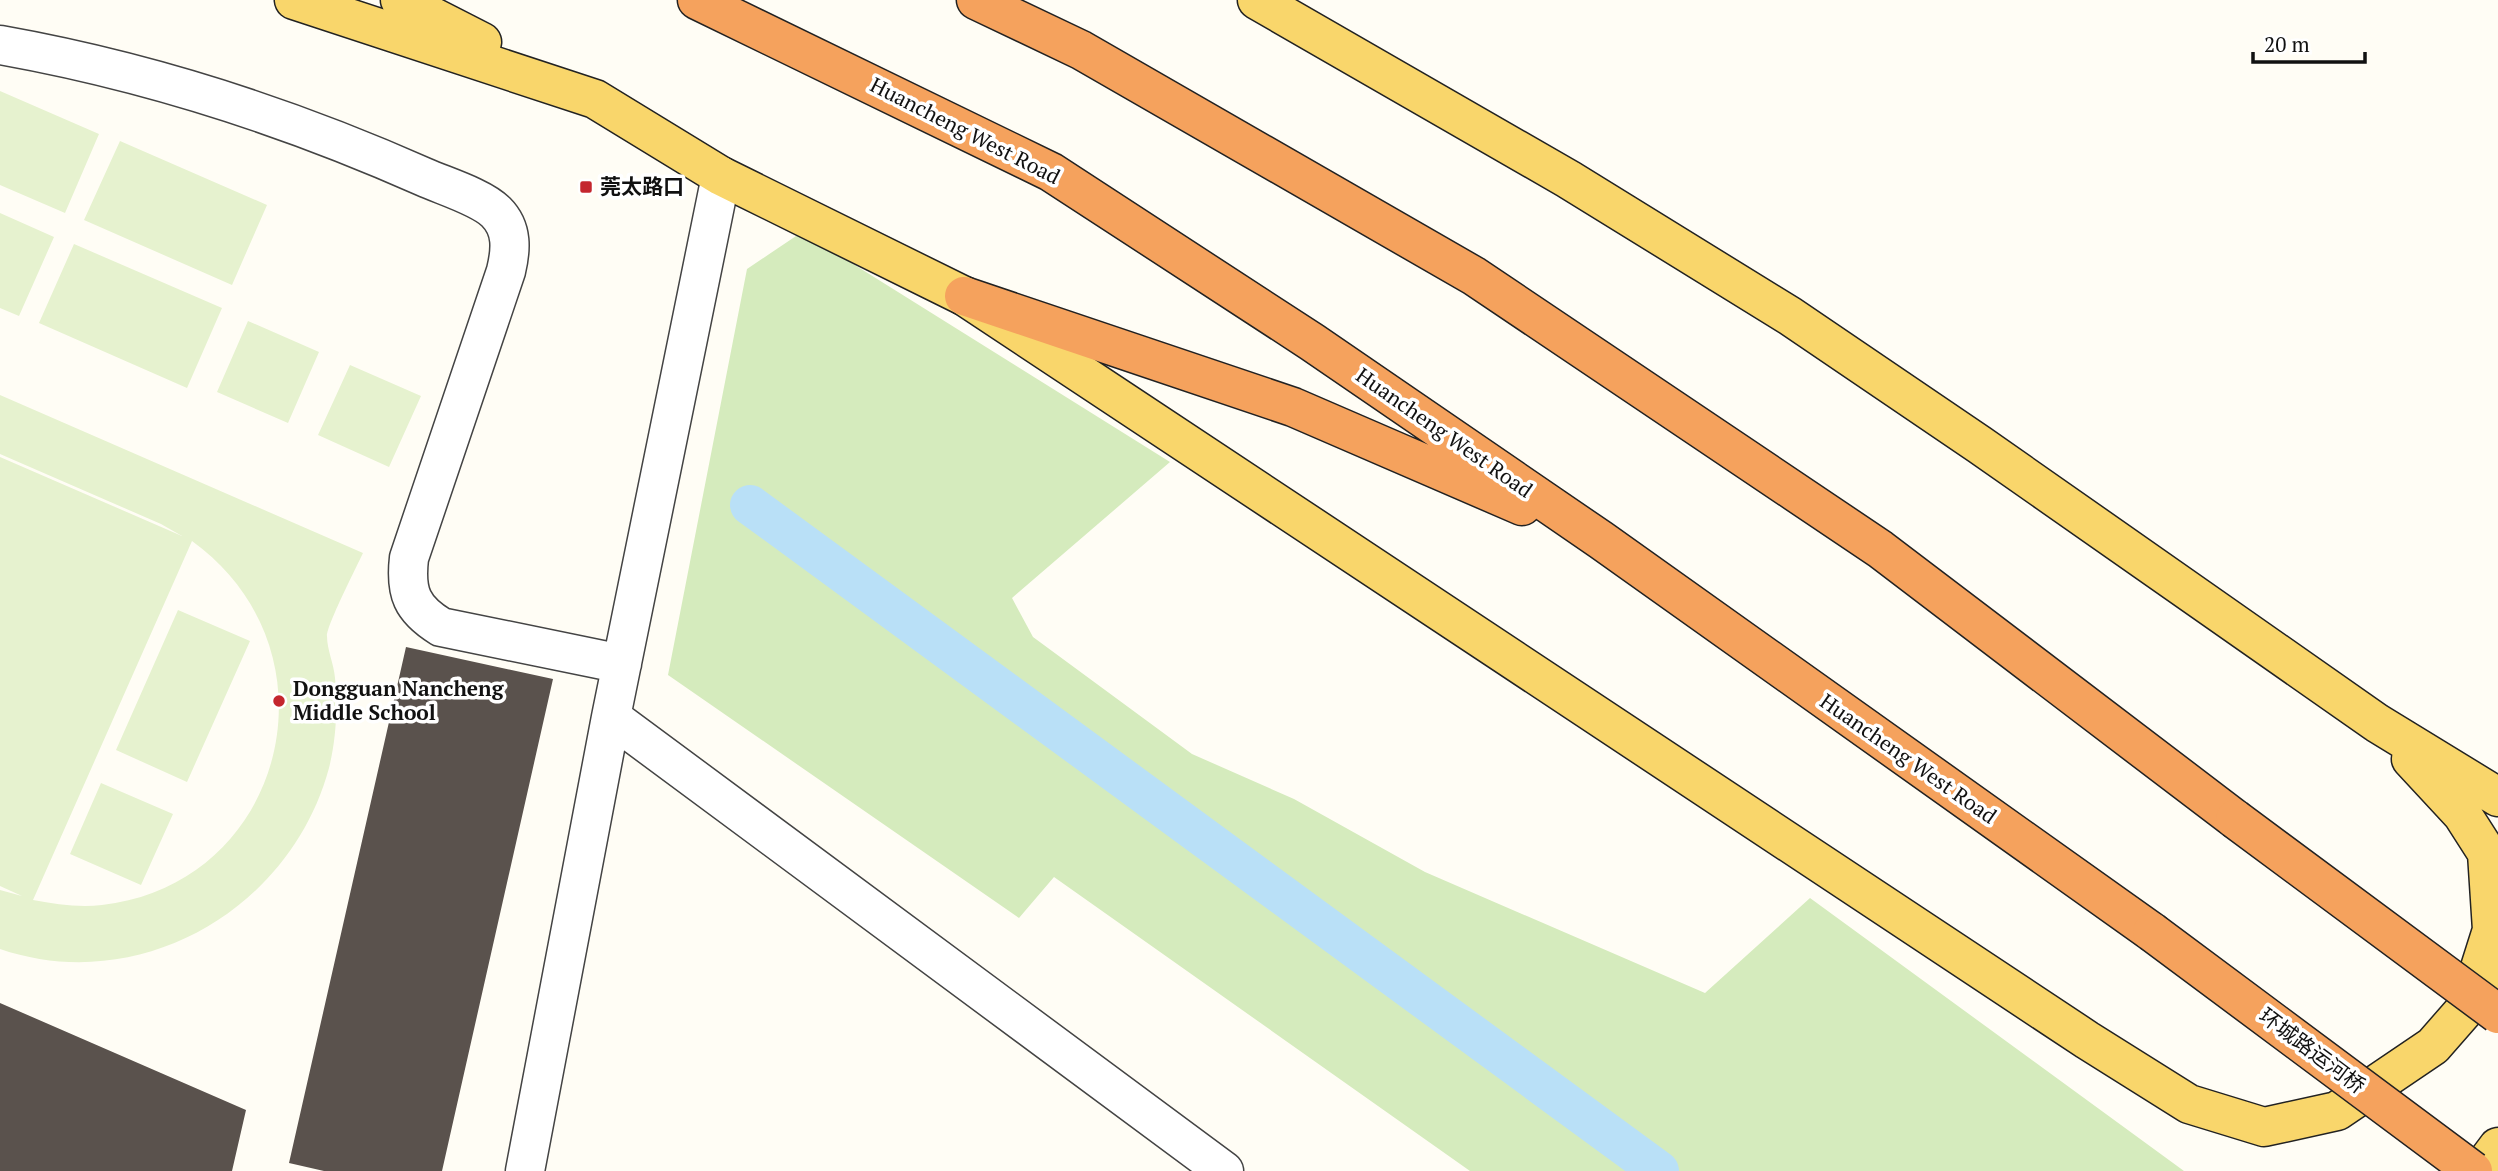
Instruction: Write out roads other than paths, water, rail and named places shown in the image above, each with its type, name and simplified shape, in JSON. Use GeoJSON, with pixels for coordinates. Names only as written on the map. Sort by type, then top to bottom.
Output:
{"type":"FeatureCollection","features":[{"type":"Feature","properties":{"kind":"highway","name":"Huancheng West Road"},"geometry":{"type":"LineString","coordinates":[[697,0],[1051,172],[1312,342],[1601,540],[2152,932]]}},
{"type":"Feature","properties":{"kind":"highway"},"geometry":{"type":"LineString","coordinates":[[976,0],[1081,50],[1474,276],[1880,549],[2483,1010]]}},
{"type":"Feature","properties":{"kind":"highway"},"geometry":{"type":"LineString","coordinates":[[964,296],[1293,407],[1601,540]]}},
{"type":"Feature","properties":{"kind":"highway","name":"环城路运河桥"},"geometry":{"type":"LineString","coordinates":[[2152,932],[2473,1171]]}},
{"type":"Feature","properties":{"kind":"main road"},"geometry":{"type":"LineString","coordinates":[[294,0],[595,99]]}},
{"type":"Feature","properties":{"kind":"main road"},"geometry":{"type":"LineString","coordinates":[[400,0],[595,99],[721,176],[964,296],[2075,1033],[2189,1104],[2264,1127],[2337,1111],[2483,1010],[2498,966]]}},
{"type":"Feature","properties":{"kind":"main road"},"geometry":{"type":"LineString","coordinates":[[1257,0],[1568,179],[1790,316],[1992,453],[2377,723],[2498,797]]}},
{"type":"Feature","properties":{"kind":"main road"},"geometry":{"type":"LineString","coordinates":[[2377,723],[2462,814],[2487,853],[2492,930],[2483,1010]]}},
{"type":"Feature","properties":{"kind":"main road"},"geometry":{"type":"LineString","coordinates":[[2480,1171],[2498,1147]]}},
{"type":"Feature","properties":{"kind":"street"},"geometry":{"type":"LineString","coordinates":[[0,45],[124,72],[291,123],[391,162],[495,212],[507,229],[511,250],[409,558],[407,579],[412,599],[424,616],[442,627],[622,664]]}},
{"type":"Feature","properties":{"kind":"street"},"geometry":{"type":"LineString","coordinates":[[525,1171],[611,717],[721,176]]}},
{"type":"Feature","properties":{"kind":"street"},"geometry":{"type":"LineString","coordinates":[[611,717],[1224,1171]]}},
{"type":"Feature","properties":{"kind":"waterway"},"geometry":{"type":"LineString","coordinates":[[750,505],[1659,1171]]}},
{"type":"Feature","properties":{"kind":"place","name":"莞太路口"},"geometry":{"type":"Point","coordinates":[586,187]}},
{"type":"Feature","properties":{"kind":"place","name":"Dongguan Nancheng Middle School"},"geometry":{"type":"Point","coordinates":[279,701]}}]}
